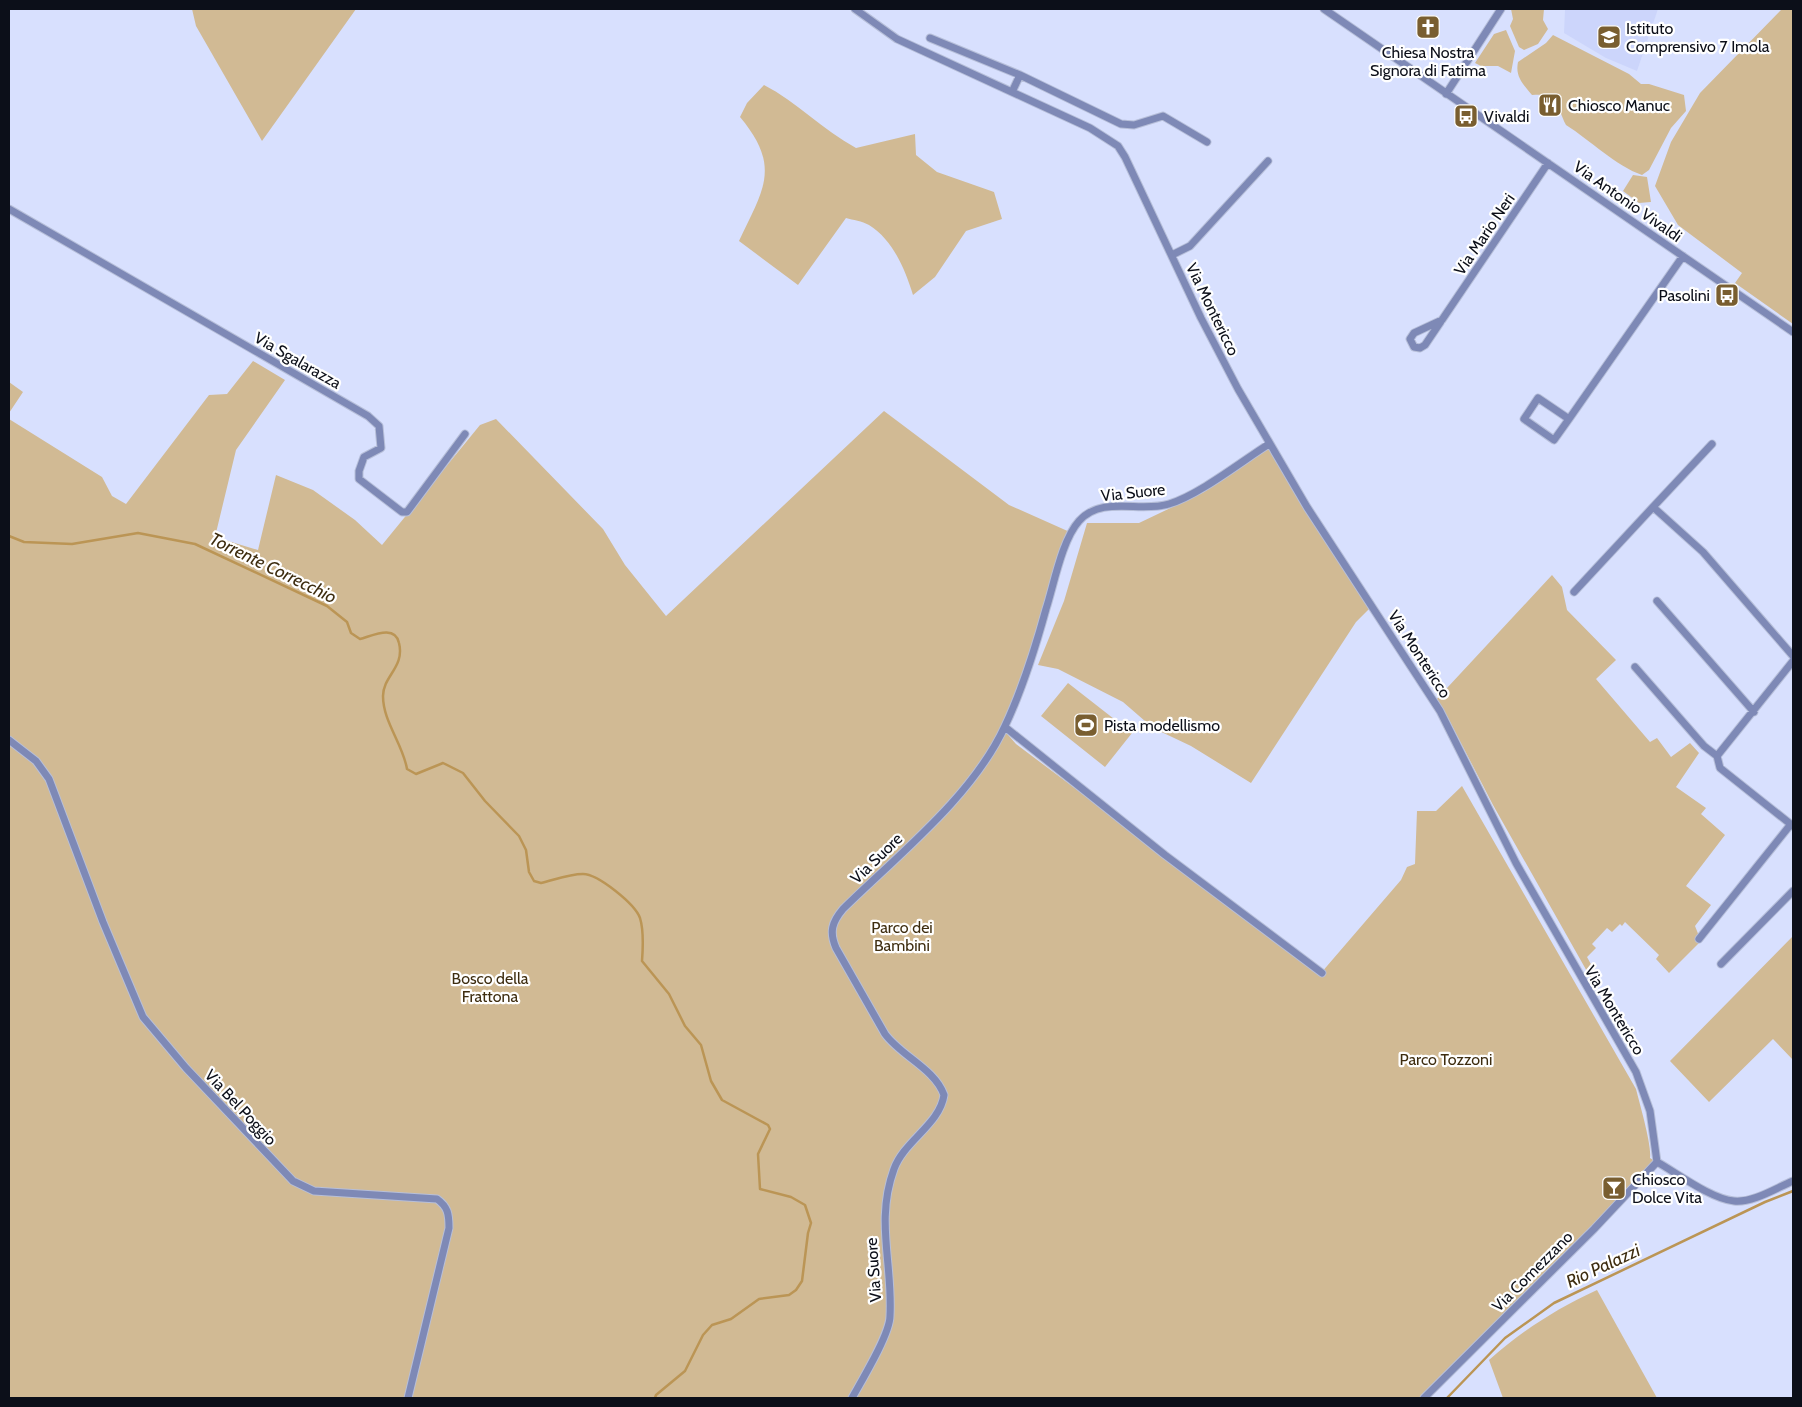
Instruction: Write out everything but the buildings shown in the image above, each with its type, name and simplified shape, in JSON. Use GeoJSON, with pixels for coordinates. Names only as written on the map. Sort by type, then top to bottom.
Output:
{"type":"FeatureCollection","features":[{"type":"Feature","properties":{"kind":"street","name":"Via Montericco"},"geometry":{"type":"LineString","coordinates":[[856,9],[897,39],[1090,128],[1118,146],[1139,184],[1230,374],[1269,444],[1440,711],[1516,863],[1636,1072],[1650,1111],[1657,1162]]}},
{"type":"Feature","properties":{"kind":"street","name":"Via Antonio Vivaldi"},"geometry":{"type":"LineString","coordinates":[[1324,9],[1793,332]]}},
{"type":"Feature","properties":{"kind":"street"},"geometry":{"type":"LineString","coordinates":[[1446,94],[1501,9]]}},
{"type":"Feature","properties":{"kind":"street"},"geometry":{"type":"LineString","coordinates":[[930,38],[1020,75],[1121,124],[1134,125],[1163,116],[1207,142]]}},
{"type":"Feature","properties":{"kind":"street"},"geometry":{"type":"LineString","coordinates":[[1012,92],[1020,75]]}},
{"type":"Feature","properties":{"kind":"street"},"geometry":{"type":"LineString","coordinates":[[1172,255],[1190,246],[1268,161]]}},
{"type":"Feature","properties":{"kind":"street","name":"Via Mario Neri"},"geometry":{"type":"LineString","coordinates":[[1442,320],[1414,333],[1410,339],[1414,347],[1420,348],[1425,345],[1442,320],[1548,163]]}},
{"type":"Feature","properties":{"kind":"street","name":"Via Sgalarazza"},"geometry":{"type":"LineString","coordinates":[[9,209],[368,416],[379,426],[381,448],[364,457],[358,479],[402,512],[407,512],[465,434]]}},
{"type":"Feature","properties":{"kind":"street"},"geometry":{"type":"LineString","coordinates":[[1569,419],[1538,398],[1524,418],[1554,440],[1569,419],[1683,256]]}},
{"type":"Feature","properties":{"kind":"street","name":"Via Suore"},"geometry":{"type":"LineString","coordinates":[[852,1398],[889,1323],[884,1228],[889,1185],[899,1158],[937,1113],[944,1095],[938,1083],[892,1043],[885,1034],[836,948],[832,939],[832,925],[843,909],[973,780],[1005,727],[1032,658],[1069,538],[1079,521],[1098,508],[1155,507],[1179,500],[1269,444]]}},
{"type":"Feature","properties":{"kind":"street"},"geometry":{"type":"LineString","coordinates":[[1574,592],[1712,444]]}},
{"type":"Feature","properties":{"kind":"street"},"geometry":{"type":"LineString","coordinates":[[1653,507],[1703,552],[1792,652]]}},
{"type":"Feature","properties":{"kind":"street"},"geometry":{"type":"LineString","coordinates":[[1657,601],[1754,712]]}},
{"type":"Feature","properties":{"kind":"street"},"geometry":{"type":"LineString","coordinates":[[1717,756],[1793,661]]}},
{"type":"Feature","properties":{"kind":"street"},"geometry":{"type":"LineString","coordinates":[[1635,667],[1704,746],[1717,756],[1720,768],[1792,825],[1699,939]]}},
{"type":"Feature","properties":{"kind":"street"},"geometry":{"type":"LineString","coordinates":[[1005,727],[1165,855],[1322,973]]}},
{"type":"Feature","properties":{"kind":"street","name":"Via Bel Poggio"},"geometry":{"type":"LineString","coordinates":[[9,740],[36,762],[49,779],[78,849],[103,922],[143,1017],[199,1082],[293,1181],[314,1191],[437,1199],[449,1213],[449,1228],[408,1398]]}},
{"type":"Feature","properties":{"kind":"street"},"geometry":{"type":"LineString","coordinates":[[1721,964],[1793,891]]}},
{"type":"Feature","properties":{"kind":"street"},"geometry":{"type":"LineString","coordinates":[[1657,1162],[1716,1195],[1734,1201],[1751,1199],[1793,1181]]}},
{"type":"Feature","properties":{"kind":"street","name":"Via Comezzano"},"geometry":{"type":"LineString","coordinates":[[1424,1398],[1594,1229],[1657,1162]]}},
{"type":"Feature","properties":{"kind":"shaded area","name":"Istituto Comprensivo 7 Imola"},"geometry":{"type":"Polygon","coordinates":[[[1565,9],[1658,9],[1637,71],[1606,58],[1564,33],[1565,9]]]}},
{"type":"Feature","properties":{"kind":"green space"},"geometry":{"type":"Polygon","coordinates":[[[192,9],[356,9],[262,141],[196,26],[192,9]]]}},
{"type":"Feature","properties":{"kind":"green space"},"geometry":{"type":"Polygon","coordinates":[[[1511,9],[1544,9],[1543,20],[1548,29],[1538,44],[1524,50],[1519,47],[1510,26],[1513,19],[1511,9]]]}},
{"type":"Feature","properties":{"kind":"green space"},"geometry":{"type":"Polygon","coordinates":[[[1782,9],[1793,9],[1793,324],[1735,283],[1742,273],[1678,225],[1655,186],[1671,142],[1700,93],[1782,9]]]}},
{"type":"Feature","properties":{"kind":"green space"},"geometry":{"type":"Polygon","coordinates":[[[1506,30],[1515,51],[1511,73],[1498,66],[1481,66],[1475,63],[1494,34],[1506,30]]]}},
{"type":"Feature","properties":{"kind":"green space"},"geometry":{"type":"Polygon","coordinates":[[[1553,35],[1629,74],[1641,84],[1649,84],[1684,95],[1686,111],[1671,128],[1649,170],[1642,175],[1623,166],[1566,125],[1553,98],[1532,95],[1523,84],[1518,72],[1518,62],[1546,43],[1553,35]]]}},
{"type":"Feature","properties":{"kind":"green space"},"geometry":{"type":"Polygon","coordinates":[[[764,85],[788,99],[832,133],[856,148],[915,134],[916,155],[937,172],[994,192],[1002,219],[966,231],[935,277],[913,295],[902,265],[885,239],[869,225],[846,218],[798,285],[739,241],[761,193],[764,179],[761,150],[740,117],[747,103],[764,85]]]}},
{"type":"Feature","properties":{"kind":"green space"},"geometry":{"type":"Polygon","coordinates":[[[1633,175],[1647,177],[1651,202],[1639,203],[1623,191],[1633,175]]]}},
{"type":"Feature","properties":{"kind":"green space","name":"Bosco della Frattona"},"geometry":{"type":"Polygon","coordinates":[[[253,361],[285,380],[236,450],[215,537],[258,550],[276,475],[313,490],[355,520],[382,545],[480,425],[496,419],[603,529],[625,565],[666,616],[884,411],[1009,505],[1072,533],[1003,729],[1016,744],[1321,973],[1401,880],[1407,867],[1415,864],[1417,811],[1436,811],[1462,786],[1636,1089],[1648,1135],[1650,1158],[1655,1161],[1520,1303],[1419,1398],[9,1398],[9,419],[102,477],[112,496],[126,504],[209,395],[227,394],[253,361]]]}},
{"type":"Feature","properties":{"kind":"green space"},"geometry":{"type":"Polygon","coordinates":[[[9,382],[23,392],[9,413],[9,382]]]}},
{"type":"Feature","properties":{"kind":"green space"},"geometry":{"type":"Polygon","coordinates":[[[1273,444],[1370,608],[1356,622],[1251,783],[1191,746],[1153,728],[1123,702],[1058,669],[1038,665],[1064,601],[1087,523],[1139,523],[1204,492],[1273,444]]]}},
{"type":"Feature","properties":{"kind":"green space"},"geometry":{"type":"Polygon","coordinates":[[[1552,575],[1562,587],[1567,610],[1616,660],[1596,679],[1650,742],[1657,738],[1671,757],[1690,743],[1699,753],[1676,787],[1706,808],[1701,814],[1725,835],[1686,886],[1711,905],[1695,926],[1701,941],[1669,973],[1656,959],[1659,955],[1625,922],[1612,932],[1607,928],[1592,944],[1596,948],[1587,957],[1599,979],[1593,982],[1493,805],[1447,716],[1434,702],[1552,575]]]}},
{"type":"Feature","properties":{"kind":"green space","name":"Pista modellismo"},"geometry":{"type":"Polygon","coordinates":[[[1068,683],[1132,733],[1105,767],[1041,716],[1068,683]]]}},
{"type":"Feature","properties":{"kind":"green space"},"geometry":{"type":"Polygon","coordinates":[[[1793,936],[1793,1060],[1773,1039],[1709,1102],[1670,1061],[1793,936]]]}},
{"type":"Feature","properties":{"kind":"green space"},"geometry":{"type":"Polygon","coordinates":[[[1597,1290],[1657,1398],[1503,1398],[1489,1360],[1540,1321],[1597,1290]]]}},
{"type":"Feature","properties":{"kind":"waterway","name":"Torrente Correcchio"},"geometry":{"type":"LineString","coordinates":[[9,536],[24,542],[72,544],[138,533],[195,544],[327,606],[347,622],[351,633],[360,639],[382,633],[393,634],[397,637],[400,651],[397,665],[384,689],[384,706],[407,769],[416,774],[443,763],[463,773],[485,801],[519,836],[526,850],[529,872],[534,881],[541,883],[572,875],[590,875],[606,884],[624,898],[637,912],[642,928],[642,961],[669,994],[685,1026],[701,1045],[711,1081],[722,1100],[768,1125],[770,1129],[758,1154],[760,1189],[791,1197],[805,1205],[811,1223],[802,1281],[796,1290],[789,1295],[759,1299],[731,1319],[712,1325],[703,1335],[685,1371],[656,1395],[655,1398]]}},
{"type":"Feature","properties":{"kind":"waterway","name":"Rio Palazzi"},"geometry":{"type":"LineString","coordinates":[[1447,1398],[1505,1338],[1554,1303],[1765,1202],[1793,1191]]}},
{"type":"Feature","properties":{"kind":"place","name":"Chiesa Nostra Signora di Fatima"},"geometry":{"type":"Point","coordinates":[1428,27]}},
{"type":"Feature","properties":{"kind":"place","name":"Istituto Comprensivo 7 Imola"},"geometry":{"type":"Point","coordinates":[1609,37]}},
{"type":"Feature","properties":{"kind":"place","name":"Chiosco Manuc"},"geometry":{"type":"Point","coordinates":[1550,105]}},
{"type":"Feature","properties":{"kind":"place","name":"Vivaldi"},"geometry":{"type":"Point","coordinates":[1466,116]}},
{"type":"Feature","properties":{"kind":"place","name":"Pasolini"},"geometry":{"type":"Point","coordinates":[1727,295]}},
{"type":"Feature","properties":{"kind":"place","name":"Pista modellismo"},"geometry":{"type":"Point","coordinates":[1086,725]}},
{"type":"Feature","properties":{"kind":"place","name":"Chiosco Dolce Vita"},"geometry":{"type":"Point","coordinates":[1614,1188]}},
{"type":"Feature","properties":{"kind":"park label","name":"Parco dei Bambini"},"geometry":{"type":"Point","coordinates":[902,936]}},
{"type":"Feature","properties":{"kind":"park label","name":"Parco Tozzoni"},"geometry":{"type":"Point","coordinates":[1446,1059]}}]}
